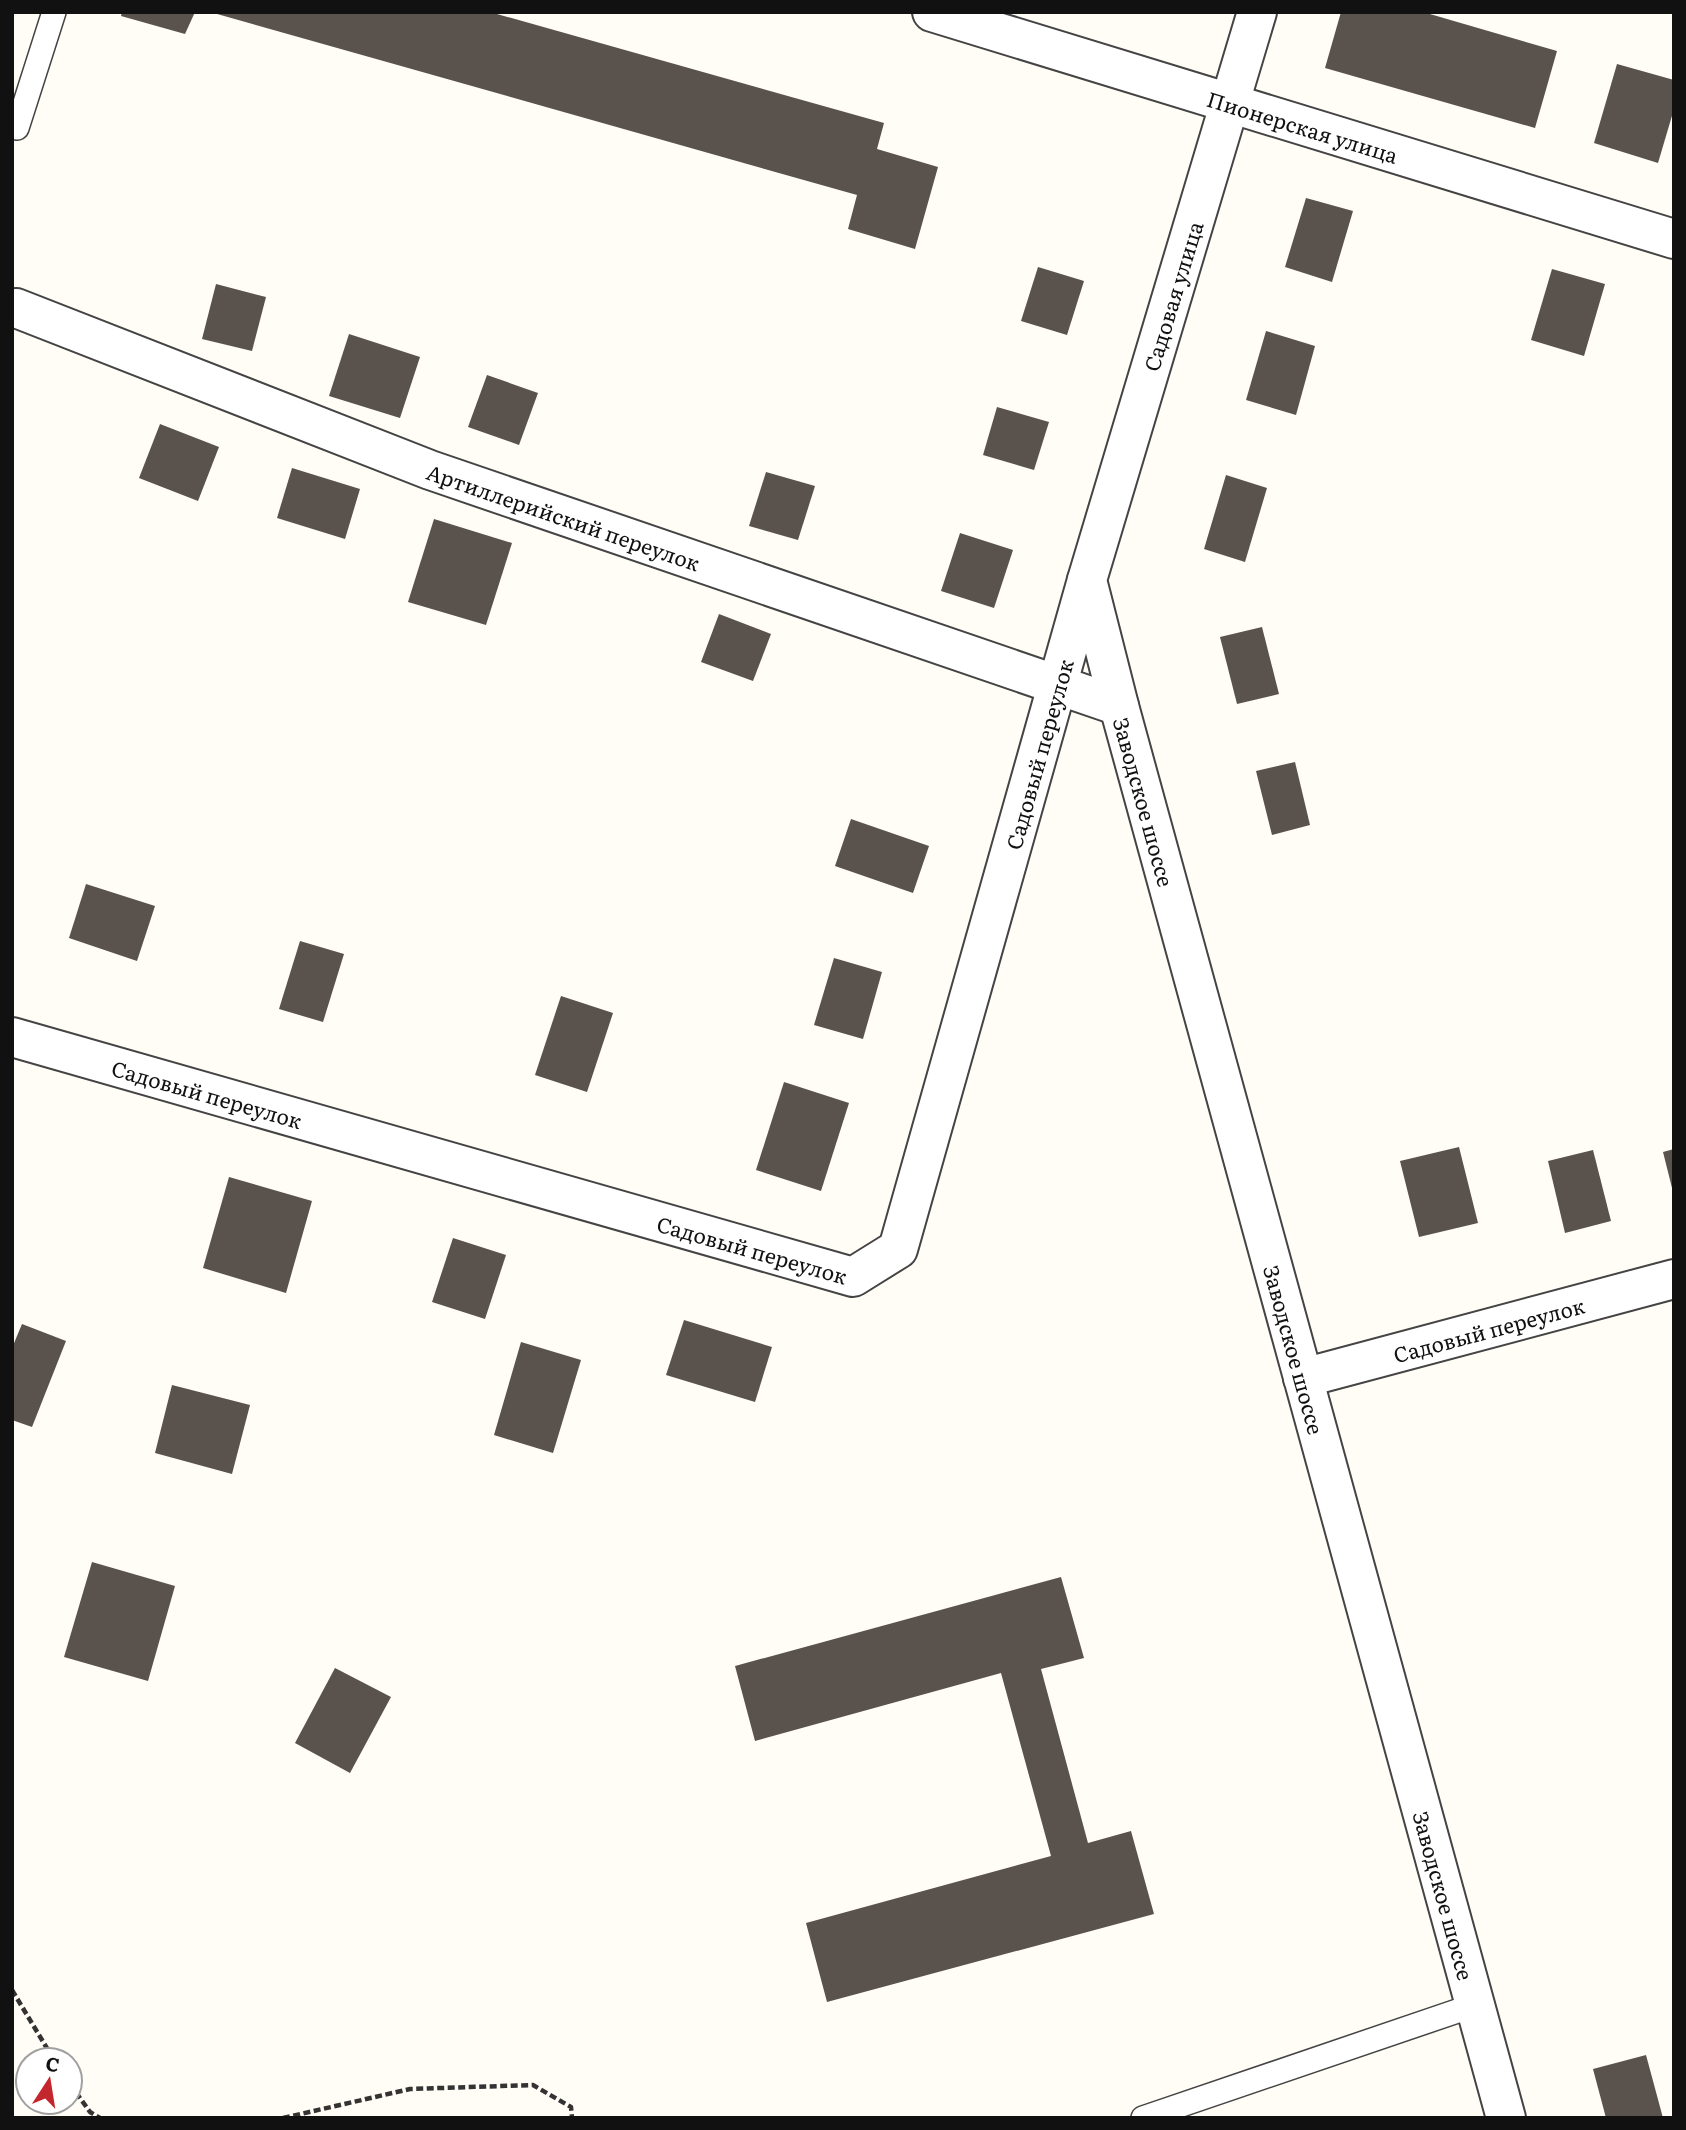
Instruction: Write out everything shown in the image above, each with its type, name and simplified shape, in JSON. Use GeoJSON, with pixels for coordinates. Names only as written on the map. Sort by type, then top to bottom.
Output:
{"type":"FeatureCollection","features":[{"type":"Feature","properties":{"kind":"street","name":"Пионерская улица"},"geometry":{"type":"LineString","coordinates":[[932,12],[1674,239]]}},
{"type":"Feature","properties":{"kind":"street","name":"Садовая улица"},"geometry":{"type":"LineString","coordinates":[[1087,580],[1257,12]]}},
{"type":"Feature","properties":{"kind":"street","name":"Артиллерийский переулок"},"geometry":{"type":"LineString","coordinates":[[14,306],[430,470],[1119,706]]}},
{"type":"Feature","properties":{"kind":"street","name":"Садовый переулок"},"geometry":{"type":"LineString","coordinates":[[12,1037],[853,1277],[898,1249],[1087,580]]}},
{"type":"Feature","properties":{"kind":"street","name":"Заводское шоссе"},"geometry":{"type":"LineString","coordinates":[[1087,580],[1119,706],[1506,2118]]}},
{"type":"Feature","properties":{"kind":"street","name":"Садовый переулок"},"geometry":{"type":"LineString","coordinates":[[1303,1378],[1674,1279]]}},
{"type":"Feature","properties":{"kind":"lane"},"geometry":{"type":"LineString","coordinates":[[12,127],[17,128],[54,12]]}},
{"type":"Feature","properties":{"kind":"lane"},"geometry":{"type":"LineString","coordinates":[[1143,2118],[1475,2004]]}},
{"type":"Feature","properties":{"kind":"path"},"geometry":{"type":"LineString","coordinates":[[12,1990],[46,2046]]}},
{"type":"Feature","properties":{"kind":"path"},"geometry":{"type":"LineString","coordinates":[[283,2118],[410,2089],[533,2085],[571,2107],[572,2118]]}},
{"type":"Feature","properties":{"kind":"path"},"geometry":{"type":"LineString","coordinates":[[84,2105],[89,2112],[100,2118]]}},
{"type":"Feature","properties":{"kind":"building"},"geometry":{"type":"Polygon","coordinates":[[[122,12],[195,12],[185,34],[121,16],[122,12]]]}},
{"type":"Feature","properties":{"kind":"building"},"geometry":{"type":"Polygon","coordinates":[[[210,12],[490,12],[884,123],[877,149],[938,167],[915,249],[848,229],[857,195],[210,12]]]}},
{"type":"Feature","properties":{"kind":"building"},"geometry":{"type":"Polygon","coordinates":[[[1341,12],[1423,12],[1557,51],[1535,128],[1325,68],[1341,12]]]}},
{"type":"Feature","properties":{"kind":"building"},"geometry":{"type":"Polygon","coordinates":[[[1617,64],[1674,80],[1674,109],[1658,163],[1594,143],[1617,64]]]}},
{"type":"Feature","properties":{"kind":"building"},"geometry":{"type":"Polygon","coordinates":[[[1306,198],[1353,211],[1332,282],[1285,267],[1306,198]]]}},
{"type":"Feature","properties":{"kind":"building"},"geometry":{"type":"Polygon","coordinates":[[[1038,267],[1084,281],[1067,335],[1021,321],[1038,267]]]}},
{"type":"Feature","properties":{"kind":"building"},"geometry":{"type":"Polygon","coordinates":[[[1552,269],[1605,284],[1584,356],[1531,340],[1552,269]]]}},
{"type":"Feature","properties":{"kind":"building"},"geometry":{"type":"Polygon","coordinates":[[[216,284],[266,297],[252,351],[202,339],[216,284]]]}},
{"type":"Feature","properties":{"kind":"building"},"geometry":{"type":"Polygon","coordinates":[[[1266,331],[1315,346],[1296,415],[1246,400],[1266,331]]]}},
{"type":"Feature","properties":{"kind":"building"},"geometry":{"type":"Polygon","coordinates":[[[349,334],[420,357],[400,418],[329,396],[349,334]]]}},
{"type":"Feature","properties":{"kind":"building"},"geometry":{"type":"Polygon","coordinates":[[[487,375],[538,393],[519,445],[468,427],[487,375]]]}},
{"type":"Feature","properties":{"kind":"building"},"geometry":{"type":"Polygon","coordinates":[[[997,407],[1049,422],[1034,470],[983,455],[997,407]]]}},
{"type":"Feature","properties":{"kind":"building"},"geometry":{"type":"Polygon","coordinates":[[[160,424],[219,447],[198,501],[139,478],[160,424]]]}},
{"type":"Feature","properties":{"kind":"building"},"geometry":{"type":"Polygon","coordinates":[[[292,468],[360,489],[345,539],[277,518],[292,468]]]}},
{"type":"Feature","properties":{"kind":"building"},"geometry":{"type":"Polygon","coordinates":[[[766,472],[815,486],[798,540],[749,526],[766,472]]]}},
{"type":"Feature","properties":{"kind":"building"},"geometry":{"type":"Polygon","coordinates":[[[1226,475],[1267,488],[1245,562],[1204,549],[1226,475]]]}},
{"type":"Feature","properties":{"kind":"building"},"geometry":{"type":"Polygon","coordinates":[[[434,519],[512,543],[486,625],[408,602],[434,519]]]}},
{"type":"Feature","properties":{"kind":"building"},"geometry":{"type":"Polygon","coordinates":[[[960,533],[1013,550],[994,608],[941,591],[960,533]]]}},
{"type":"Feature","properties":{"kind":"building"},"geometry":{"type":"Polygon","coordinates":[[[719,614],[771,634],[753,681],[701,662],[719,614]]]}},
{"type":"Feature","properties":{"kind":"building"},"geometry":{"type":"Polygon","coordinates":[[[1262,627],[1279,694],[1237,704],[1220,637],[1262,627]]]}},
{"type":"Feature","properties":{"kind":"building"},"geometry":{"type":"Polygon","coordinates":[[[1295,762],[1310,825],[1272,835],[1256,771],[1295,762]]]}},
{"type":"Feature","properties":{"kind":"building"},"geometry":{"type":"Polygon","coordinates":[[[851,819],[929,846],[913,893],[835,866],[851,819]]]}},
{"type":"Feature","properties":{"kind":"building"},"geometry":{"type":"Polygon","coordinates":[[[86,884],[155,906],[137,961],[69,938],[86,884]]]}},
{"type":"Feature","properties":{"kind":"building"},"geometry":{"type":"Polygon","coordinates":[[[300,941],[344,954],[323,1022],[279,1009],[300,941]]]}},
{"type":"Feature","properties":{"kind":"building"},"geometry":{"type":"Polygon","coordinates":[[[834,958],[882,972],[863,1039],[814,1025],[834,958]]]}},
{"type":"Feature","properties":{"kind":"building"},"geometry":{"type":"Polygon","coordinates":[[[561,996],[613,1013],[587,1092],[535,1075],[561,996]]]}},
{"type":"Feature","properties":{"kind":"building"},"geometry":{"type":"Polygon","coordinates":[[[784,1082],[849,1103],[821,1191],[756,1170],[784,1082]]]}},
{"type":"Feature","properties":{"kind":"building"},"geometry":{"type":"Polygon","coordinates":[[[1459,1147],[1478,1223],[1419,1237],[1400,1161],[1459,1147]]]}},
{"type":"Feature","properties":{"kind":"building"},"geometry":{"type":"Polygon","coordinates":[[[1674,1149],[1674,1192],[1673,1192],[1663,1152],[1674,1149]]]}},
{"type":"Feature","properties":{"kind":"building"},"geometry":{"type":"Polygon","coordinates":[[[1593,1150],[1611,1221],[1565,1233],[1548,1161],[1593,1150]]]}},
{"type":"Feature","properties":{"kind":"building"},"geometry":{"type":"Polygon","coordinates":[[[229,1177],[312,1201],[286,1293],[203,1268],[229,1177]]]}},
{"type":"Feature","properties":{"kind":"building"},"geometry":{"type":"Polygon","coordinates":[[[453,1238],[506,1255],[485,1319],[432,1302],[453,1238]]]}},
{"type":"Feature","properties":{"kind":"building"},"geometry":{"type":"Polygon","coordinates":[[[684,1320],[772,1347],[755,1402],[666,1375],[684,1320]]]}},
{"type":"Feature","properties":{"kind":"building"},"geometry":{"type":"Polygon","coordinates":[[[22,1324],[66,1341],[32,1427],[12,1420],[12,1348],[22,1324]]]}},
{"type":"Feature","properties":{"kind":"building"},"geometry":{"type":"Polygon","coordinates":[[[521,1342],[581,1360],[553,1453],[494,1435],[521,1342]]]}},
{"type":"Feature","properties":{"kind":"building"},"geometry":{"type":"Polygon","coordinates":[[[172,1385],[250,1405],[232,1474],[155,1453],[172,1385]]]}},
{"type":"Feature","properties":{"kind":"building"},"geometry":{"type":"Polygon","coordinates":[[[92,1562],[175,1586],[148,1681],[64,1657],[92,1562]]]}},
{"type":"Feature","properties":{"kind":"building"},"geometry":{"type":"Polygon","coordinates":[[[1061,1577],[1084,1658],[1041,1669],[1088,1843],[1131,1831],[1154,1914],[827,2002],[806,1923],[1051,1856],[1001,1673],[755,1741],[735,1666],[1061,1577]]]}},
{"type":"Feature","properties":{"kind":"building"},"geometry":{"type":"Polygon","coordinates":[[[335,1668],[391,1697],[350,1773],[295,1743],[335,1668]]]}},
{"type":"Feature","properties":{"kind":"building"},"geometry":{"type":"Polygon","coordinates":[[[1646,2055],[1663,2118],[1606,2118],[1593,2069],[1646,2055]]]}}]}
